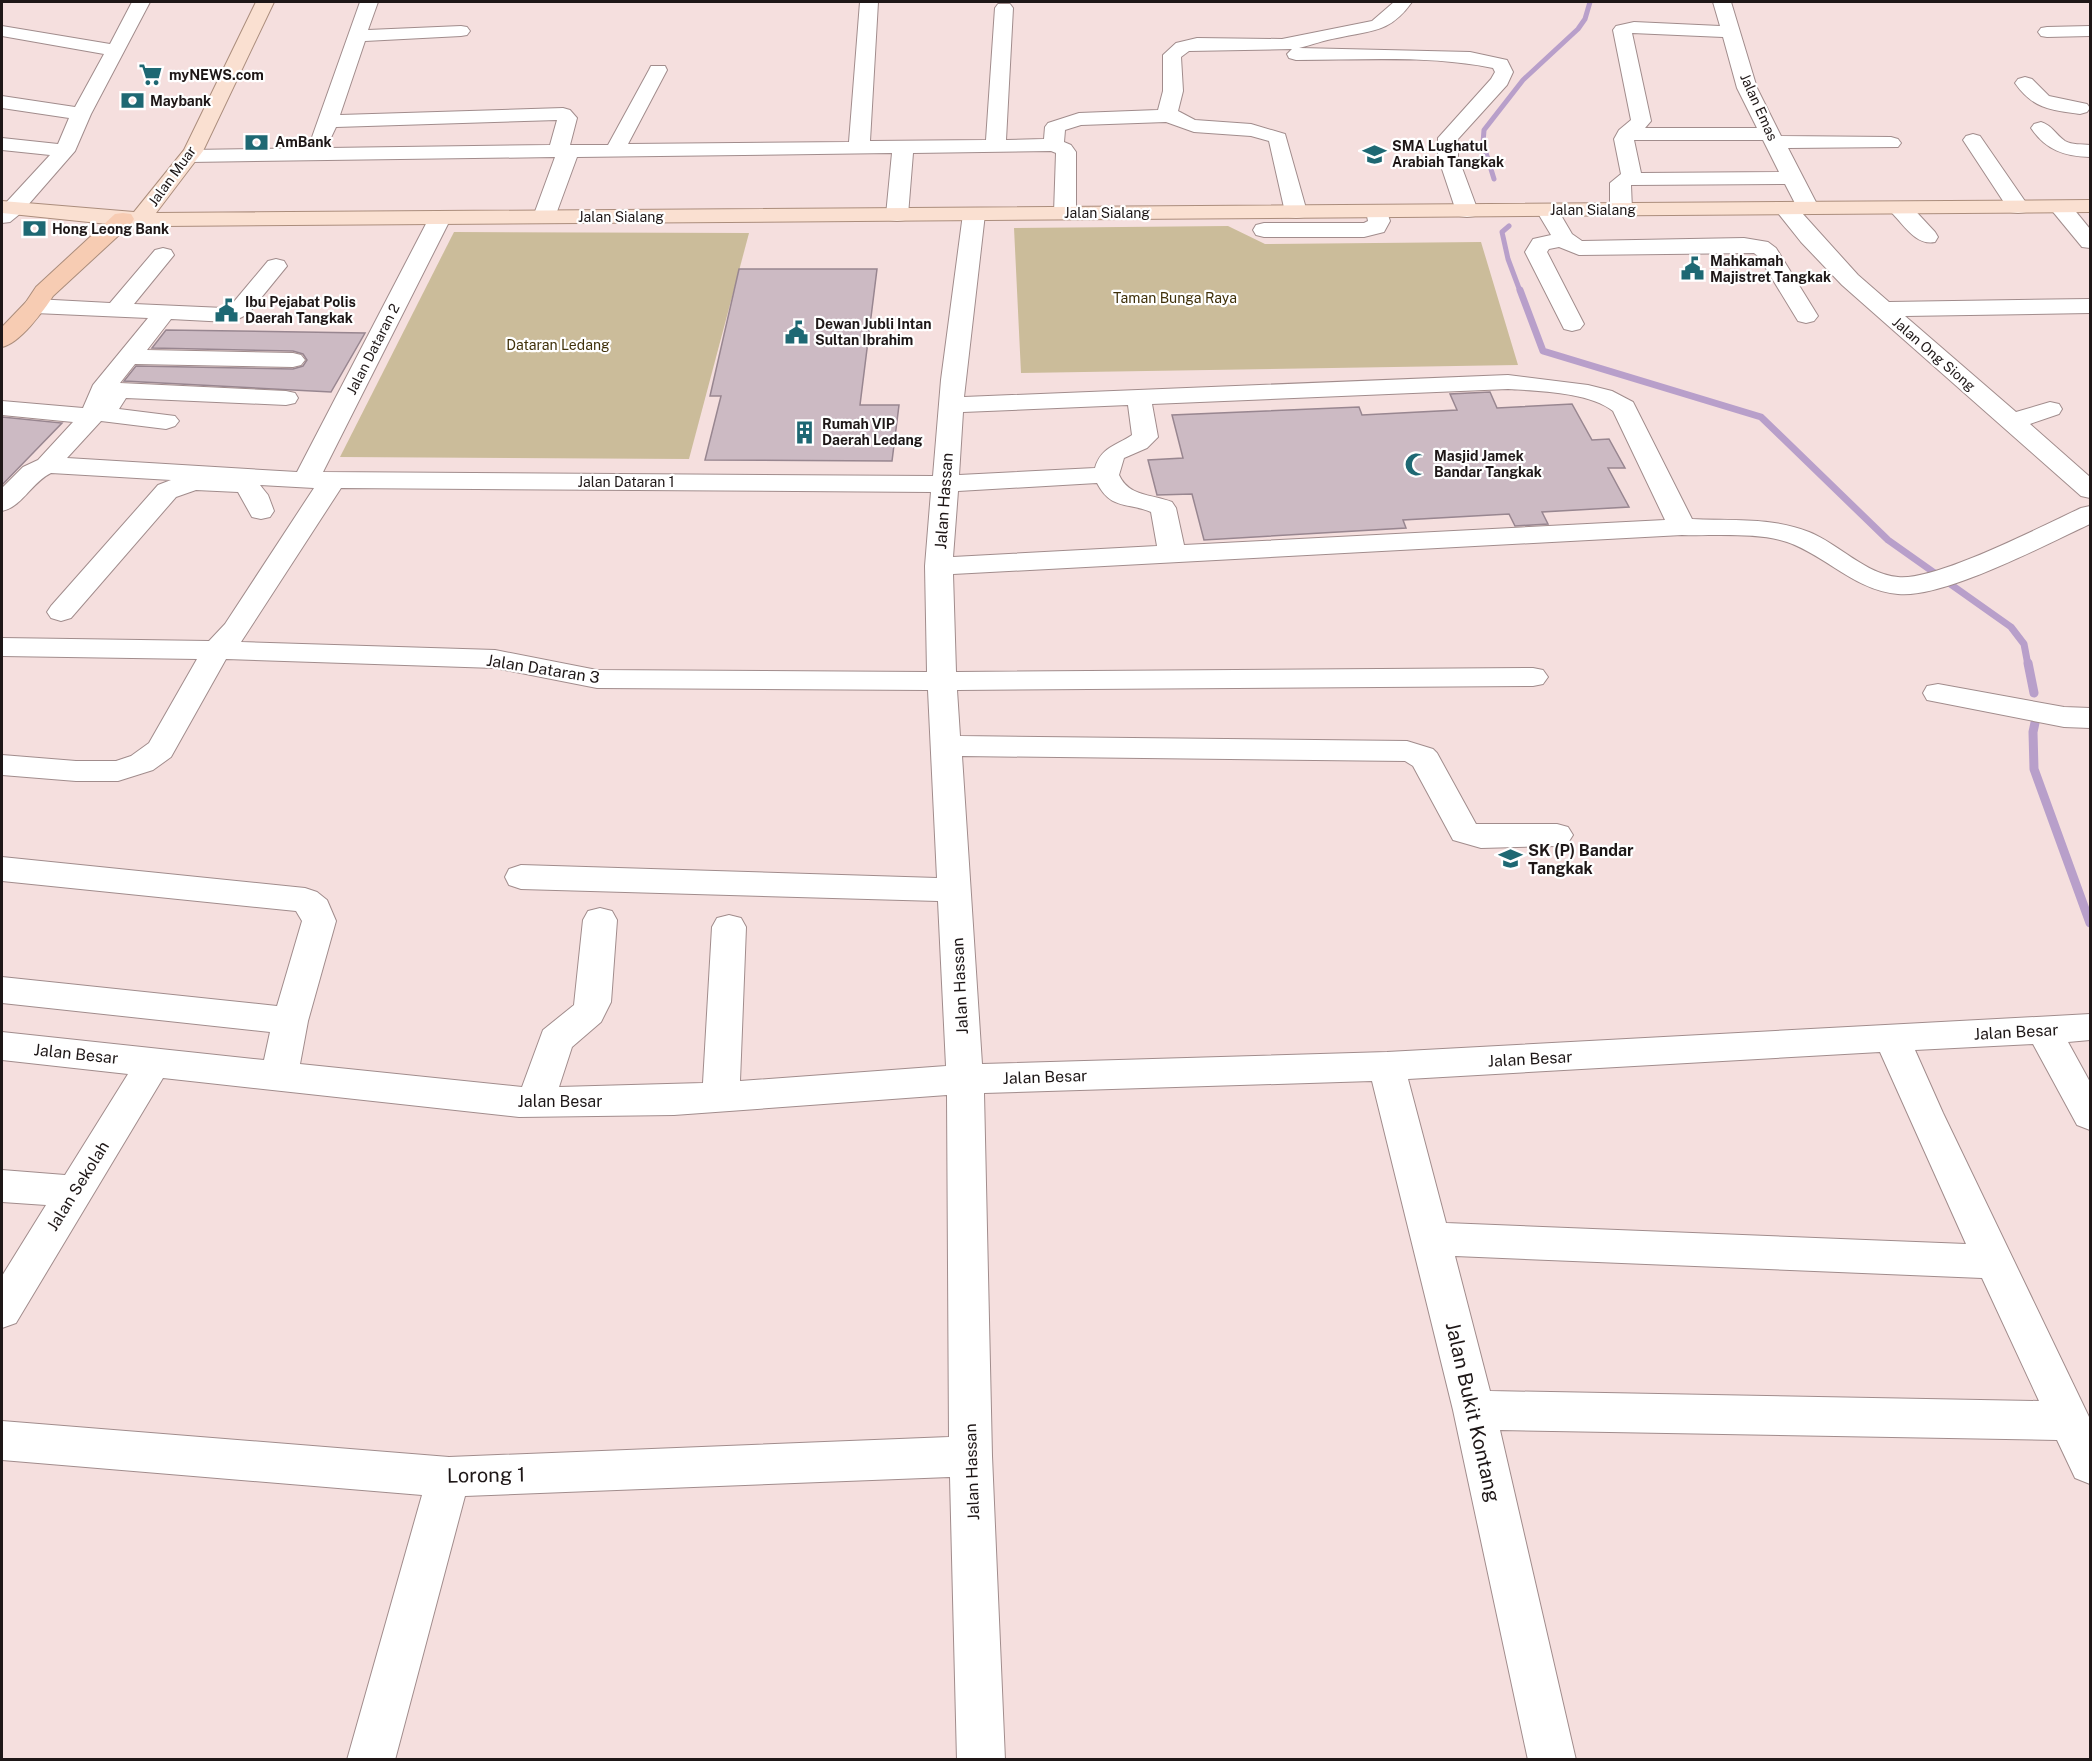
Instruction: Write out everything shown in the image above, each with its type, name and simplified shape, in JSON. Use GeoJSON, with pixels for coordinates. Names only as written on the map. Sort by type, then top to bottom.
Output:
{"type":"FeatureCollection","features":[{"type":"Feature","properties":{"kind":"highway"},"geometry":{"type":"LineString","coordinates":[[2,340],[35,306],[61,292],[131,219]]}},
{"type":"Feature","properties":{"kind":"main road","name":"Jalan Muar"},"geometry":{"type":"LineString","coordinates":[[131,219],[171,156],[247,2]]}},
{"type":"Feature","properties":{"kind":"main road","name":"Jalan Muar"},"geometry":{"type":"LineString","coordinates":[[131,219],[190,156],[265,2]]}},
{"type":"Feature","properties":{"kind":"main road","name":"Jalan Sialang"},"geometry":{"type":"LineString","coordinates":[[5,211],[131,219],[2091,206]]}},
{"type":"Feature","properties":{"kind":"street"},"geometry":{"type":"LineString","coordinates":[[5,211],[65,151],[81,114],[141,2]]}},
{"type":"Feature","properties":{"kind":"street"},"geometry":{"type":"LineString","coordinates":[[317,153],[369,2]]}},
{"type":"Feature","properties":{"kind":"street"},"geometry":{"type":"LineString","coordinates":[[859,148],[869,2]]}},
{"type":"Feature","properties":{"kind":"street"},"geometry":{"type":"LineString","coordinates":[[1170,116],[1168,111],[1173,91],[1171,59],[1176,50],[1211,43],[1299,44],[1332,33],[1377,25],[1389,17],[1403,2]]}},
{"type":"Feature","properties":{"kind":"street","name":"Jalan Emas"},"geometry":{"type":"LineString","coordinates":[[1722,2],[1747,88],[1792,178],[1797,208]]}},
{"type":"Feature","properties":{"kind":"street"},"geometry":{"type":"LineString","coordinates":[[996,145],[1004,8]]}},
{"type":"Feature","properties":{"kind":"street"},"geometry":{"type":"LineString","coordinates":[[1632,179],[1624,139],[1626,134],[1641,121],[1622,30],[1634,27],[1731,32]]}},
{"type":"Feature","properties":{"kind":"street"},"geometry":{"type":"LineString","coordinates":[[2,31],[116,50]]}},
{"type":"Feature","properties":{"kind":"street"},"geometry":{"type":"LineString","coordinates":[[2048,32],[2091,31]]}},
{"type":"Feature","properties":{"kind":"street"},"geometry":{"type":"LineString","coordinates":[[357,36],[461,32]]}},
{"type":"Feature","properties":{"kind":"street"},"geometry":{"type":"LineString","coordinates":[[1204,54],[1405,55],[1470,58],[1500,64],[1504,72],[1500,81],[1448,138],[1448,157],[1467,211]]}},
{"type":"Feature","properties":{"kind":"street"},"geometry":{"type":"LineString","coordinates":[[614,152],[658,70]]}},
{"type":"Feature","properties":{"kind":"street"},"geometry":{"type":"LineString","coordinates":[[2025,83],[2035,98],[2052,104],[2087,110]]}},
{"type":"Feature","properties":{"kind":"street"},"geometry":{"type":"LineString","coordinates":[[2,102],[81,114]]}},
{"type":"Feature","properties":{"kind":"street"},"geometry":{"type":"LineString","coordinates":[[328,121],[563,114],[567,118],[563,152],[544,217]]}},
{"type":"Feature","properties":{"kind":"street"},"geometry":{"type":"LineString","coordinates":[[1054,145],[1055,127],[1073,120],[1170,116],[1182,124],[1258,130],[1278,138],[1296,212]]}},
{"type":"Feature","properties":{"kind":"street"},"geometry":{"type":"LineString","coordinates":[[2041,128],[2054,145],[2061,148],[2091,151]]}},
{"type":"Feature","properties":{"kind":"street"},"geometry":{"type":"LineString","coordinates":[[1626,134],[1891,143]]}},
{"type":"Feature","properties":{"kind":"street"},"geometry":{"type":"LineString","coordinates":[[1973,140],[2018,207]]}},
{"type":"Feature","properties":{"kind":"street"},"geometry":{"type":"LineString","coordinates":[[2,144],[65,151]]}},
{"type":"Feature","properties":{"kind":"street"},"geometry":{"type":"LineString","coordinates":[[190,156],[1054,145],[1066,152],[1065,213]]}},
{"type":"Feature","properties":{"kind":"street"},"geometry":{"type":"LineString","coordinates":[[897,215],[903,147]]}},
{"type":"Feature","properties":{"kind":"street"},"geometry":{"type":"LineString","coordinates":[[1621,210],[1620,183],[1632,179],[1792,178]]}},
{"type":"Feature","properties":{"kind":"street"},"geometry":{"type":"LineString","coordinates":[[2060,207],[2091,242]]}},
{"type":"Feature","properties":{"kind":"street","name":"Jalan Ong Siong"},"geometry":{"type":"LineString","coordinates":[[1797,208],[1850,280],[2091,490]]}},
{"type":"Feature","properties":{"kind":"street"},"geometry":{"type":"LineString","coordinates":[[1900,208],[1927,237]]}},
{"type":"Feature","properties":{"kind":"street"},"geometry":{"type":"LineString","coordinates":[[1547,210],[1565,238],[1574,246],[1585,249],[1744,245],[1760,247],[1768,253],[1806,316]]}},
{"type":"Feature","properties":{"kind":"street"},"geometry":{"type":"LineString","coordinates":[[1264,230],[1364,230],[1376,227],[1379,221],[1377,211]]}},
{"type":"Feature","properties":{"kind":"street","name":"Jalan Hassan"},"geometry":{"type":"LineString","coordinates":[[974,214],[951,405],[939,566],[942,681],[965,1079],[971,1456],[981,1760]]}},
{"type":"Feature","properties":{"kind":"street","name":"Jalan Dataran 2"},"geometry":{"type":"LineString","coordinates":[[2,765],[76,771],[118,771],[142,763],[160,750],[217,650],[236,630],[319,480],[440,218]]}},
{"type":"Feature","properties":{"kind":"street"},"geometry":{"type":"LineString","coordinates":[[1565,238],[1541,244],[1536,252],[1572,324]]}},
{"type":"Feature","properties":{"kind":"street"},"geometry":{"type":"LineString","coordinates":[[116,310],[163,255]]}},
{"type":"Feature","properties":{"kind":"street"},"geometry":{"type":"LineString","coordinates":[[35,306],[221,315],[235,312],[276,266]]}},
{"type":"Feature","properties":{"kind":"street"},"geometry":{"type":"LineString","coordinates":[[1882,309],[2091,306]]}},
{"type":"Feature","properties":{"kind":"street"},"geometry":{"type":"LineString","coordinates":[[2,503],[32,472],[47,465],[92,416],[129,357],[165,312]]}},
{"type":"Feature","properties":{"kind":"street"},"geometry":{"type":"LineString","coordinates":[[129,357],[293,360]]}},
{"type":"Feature","properties":{"kind":"street"},"geometry":{"type":"LineString","coordinates":[[951,405],[1508,382],[1606,395],[1624,408],[1682,527]]}},
{"type":"Feature","properties":{"kind":"street"},"geometry":{"type":"LineString","coordinates":[[110,390],[286,398]]}},
{"type":"Feature","properties":{"kind":"street"},"geometry":{"type":"LineString","coordinates":[[110,390],[104,413],[109,416],[166,421]]}},
{"type":"Feature","properties":{"kind":"street"},"geometry":{"type":"LineString","coordinates":[[1139,398],[1145,437],[1114,453],[1109,459],[1106,474],[1114,490],[1122,497],[1163,508],[1172,553]]}},
{"type":"Feature","properties":{"kind":"street"},"geometry":{"type":"LineString","coordinates":[[2,408],[92,416]]}},
{"type":"Feature","properties":{"kind":"street"},"geometry":{"type":"LineString","coordinates":[[2013,422],[2050,409]]}},
{"type":"Feature","properties":{"kind":"street","name":"Jalan Dataran 1"},"geometry":{"type":"LineString","coordinates":[[47,465],[319,480],[945,484],[1106,474]]}},
{"type":"Feature","properties":{"kind":"street"},"geometry":{"type":"LineString","coordinates":[[61,612],[167,492],[178,485],[191,481],[246,485],[255,495],[261,511]]}},
{"type":"Feature","properties":{"kind":"street"},"geometry":{"type":"LineString","coordinates":[[939,566],[1682,527],[1768,531],[1794,536],[1876,580],[1898,586],[1936,579],[1983,564],[2091,514]]}},
{"type":"Feature","properties":{"kind":"street","name":"Jalan Dataran 3"},"geometry":{"type":"LineString","coordinates":[[2,647],[217,650],[495,659],[597,679],[942,681],[1533,677]]}},
{"type":"Feature","properties":{"kind":"street"},"geometry":{"type":"LineString","coordinates":[[1938,693],[2044,713],[2091,718]]}},
{"type":"Feature","properties":{"kind":"street"},"geometry":{"type":"LineString","coordinates":[[947,746],[1415,752],[1426,760],[1464,832],[1481,837],[1557,835]]}},
{"type":"Feature","properties":{"kind":"street"},"geometry":{"type":"LineString","coordinates":[[2,869],[306,900],[315,908],[319,921],[290,1021],[279,1077]]}},
{"type":"Feature","properties":{"kind":"street"},"geometry":{"type":"LineString","coordinates":[[521,877],[955,890]]}},
{"type":"Feature","properties":{"kind":"street"},"geometry":{"type":"LineString","coordinates":[[536,1102],[556,1040],[589,1013],[593,1002],[600,920]]}},
{"type":"Feature","properties":{"kind":"street"},"geometry":{"type":"LineString","coordinates":[[721,1096],[729,927]]}},
{"type":"Feature","properties":{"kind":"street"},"geometry":{"type":"LineString","coordinates":[[2,990],[290,1021]]}},
{"type":"Feature","properties":{"kind":"street","name":"Jalan Besar"},"geometry":{"type":"LineString","coordinates":[[2,1046],[279,1077],[536,1102],[674,1100],[965,1079],[1387,1066],[2091,1027]]}},
{"type":"Feature","properties":{"kind":"street"},"geometry":{"type":"LineString","coordinates":[[2044,1030],[2091,1115]]}},
{"type":"Feature","properties":{"kind":"street"},"geometry":{"type":"LineString","coordinates":[[1473,1410],[2083,1442],[1995,1262],[1892,1039]]}},
{"type":"Feature","properties":{"kind":"street","name":"Jalan Sekolah"},"geometry":{"type":"LineString","coordinates":[[2,1311],[154,1062]]}},
{"type":"Feature","properties":{"kind":"street","name":"Jalan Bukit Kontang"},"geometry":{"type":"LineString","coordinates":[[1387,1066],[1473,1410],[1552,1760]]}},
{"type":"Feature","properties":{"kind":"street"},"geometry":{"type":"LineString","coordinates":[[2,1186],[75,1191]]}},
{"type":"Feature","properties":{"kind":"street"},"geometry":{"type":"LineString","coordinates":[[1431,1239],[1995,1262]]}},
{"type":"Feature","properties":{"kind":"street","name":"Lorong 1"},"geometry":{"type":"LineString","coordinates":[[2,1441],[449,1477],[971,1456]]}},
{"type":"Feature","properties":{"kind":"street"},"geometry":{"type":"LineString","coordinates":[[371,1760],[449,1477]]}},
{"type":"Feature","properties":{"kind":"green space","name":"Taman Bunga Raya"},"geometry":{"type":"Polygon","coordinates":[[[1228,226],[1265,244],[1481,242],[1518,365],[1021,373],[1014,228],[1228,226]]]}},
{"type":"Feature","properties":{"kind":"green space","name":"Dataran Ledang"},"geometry":{"type":"Polygon","coordinates":[[[454,232],[749,233],[689,459],[340,457],[454,232]]]}},
{"type":"Feature","properties":{"kind":"building","name":"Dewan Jubli Intan Sultan Ibrahim"},"geometry":{"type":"Polygon","coordinates":[[[739,269],[877,269],[860,405],[899,405],[892,461],[705,460],[721,396],[710,396],[739,269]]]}},
{"type":"Feature","properties":{"kind":"building"},"geometry":{"type":"Polygon","coordinates":[[[166,330],[365,333],[331,392],[124,381],[136,366],[293,369],[303,366],[307,360],[303,354],[293,351],[152,348],[166,330]]]}},
{"type":"Feature","properties":{"kind":"building","name":"Masjid Jamek Bandar Tangkak"},"geometry":{"type":"Polygon","coordinates":[[[1490,392],[1497,408],[1572,404],[1592,440],[1609,439],[1625,468],[1608,468],[1629,507],[1542,512],[1548,524],[1515,526],[1509,514],[1403,520],[1406,528],[1204,540],[1192,494],[1157,495],[1148,460],[1183,458],[1172,415],[1359,407],[1362,415],[1457,410],[1450,394],[1490,392]]]}},
{"type":"Feature","properties":{"kind":"building"},"geometry":{"type":"Polygon","coordinates":[[[2,417],[62,423],[2,485],[2,417]]]}},
{"type":"Feature","properties":{"kind":"waterway"},"geometry":{"type":"LineString","coordinates":[[1494,179],[1483,143],[1484,130],[1523,80],[1578,29],[1585,19],[1590,2]]}},
{"type":"Feature","properties":{"kind":"waterway"},"geometry":{"type":"LineString","coordinates":[[1509,226],[1502,232],[1508,259],[1520,291]]}},
{"type":"Feature","properties":{"kind":"waterway"},"geometry":{"type":"LineString","coordinates":[[1520,290],[1543,351],[1761,417],[1888,540],[2011,627],[2024,644],[2028,665]]}},
{"type":"Feature","properties":{"kind":"waterway"},"geometry":{"type":"LineString","coordinates":[[2028,663],[2034,693]]}},
{"type":"Feature","properties":{"kind":"waterway"},"geometry":{"type":"LineString","coordinates":[[2036,718],[2033,732],[2034,769],[2090,923]]}},
{"type":"Feature","properties":{"kind":"place","name":"myNEWS.com"},"geometry":{"type":"Point","coordinates":[151,75]}},
{"type":"Feature","properties":{"kind":"place","name":"Maybank"},"geometry":{"type":"Point","coordinates":[132,101]}},
{"type":"Feature","properties":{"kind":"place","name":"AmBank"},"geometry":{"type":"Point","coordinates":[257,142]}},
{"type":"Feature","properties":{"kind":"place","name":"SMA Lughatul Arabiah Tangkak"},"geometry":{"type":"Point","coordinates":[1374,154]}},
{"type":"Feature","properties":{"kind":"place","name":"Hong Leong Bank"},"geometry":{"type":"Point","coordinates":[34,229]}},
{"type":"Feature","properties":{"kind":"place","name":"Mahkamah Majistret Tangkak"},"geometry":{"type":"Point","coordinates":[1692,269]}},
{"type":"Feature","properties":{"kind":"place","name":"Ibu Pejabat Polis Daerah Tangkak"},"geometry":{"type":"Point","coordinates":[227,310]}},
{"type":"Feature","properties":{"kind":"place","name":"Dewan Jubli Intan Sultan Ibrahim"},"geometry":{"type":"Point","coordinates":[797,332]}},
{"type":"Feature","properties":{"kind":"place","name":"Rumah VIP Daerah Ledang"},"geometry":{"type":"Point","coordinates":[804,432]}},
{"type":"Feature","properties":{"kind":"place","name":"Masjid Jamek Bandar Tangkak"},"geometry":{"type":"Point","coordinates":[1416,464]}},
{"type":"Feature","properties":{"kind":"place","name":"SK (P) Bandar Tangkak"},"geometry":{"type":"Point","coordinates":[1510,859]}}]}
